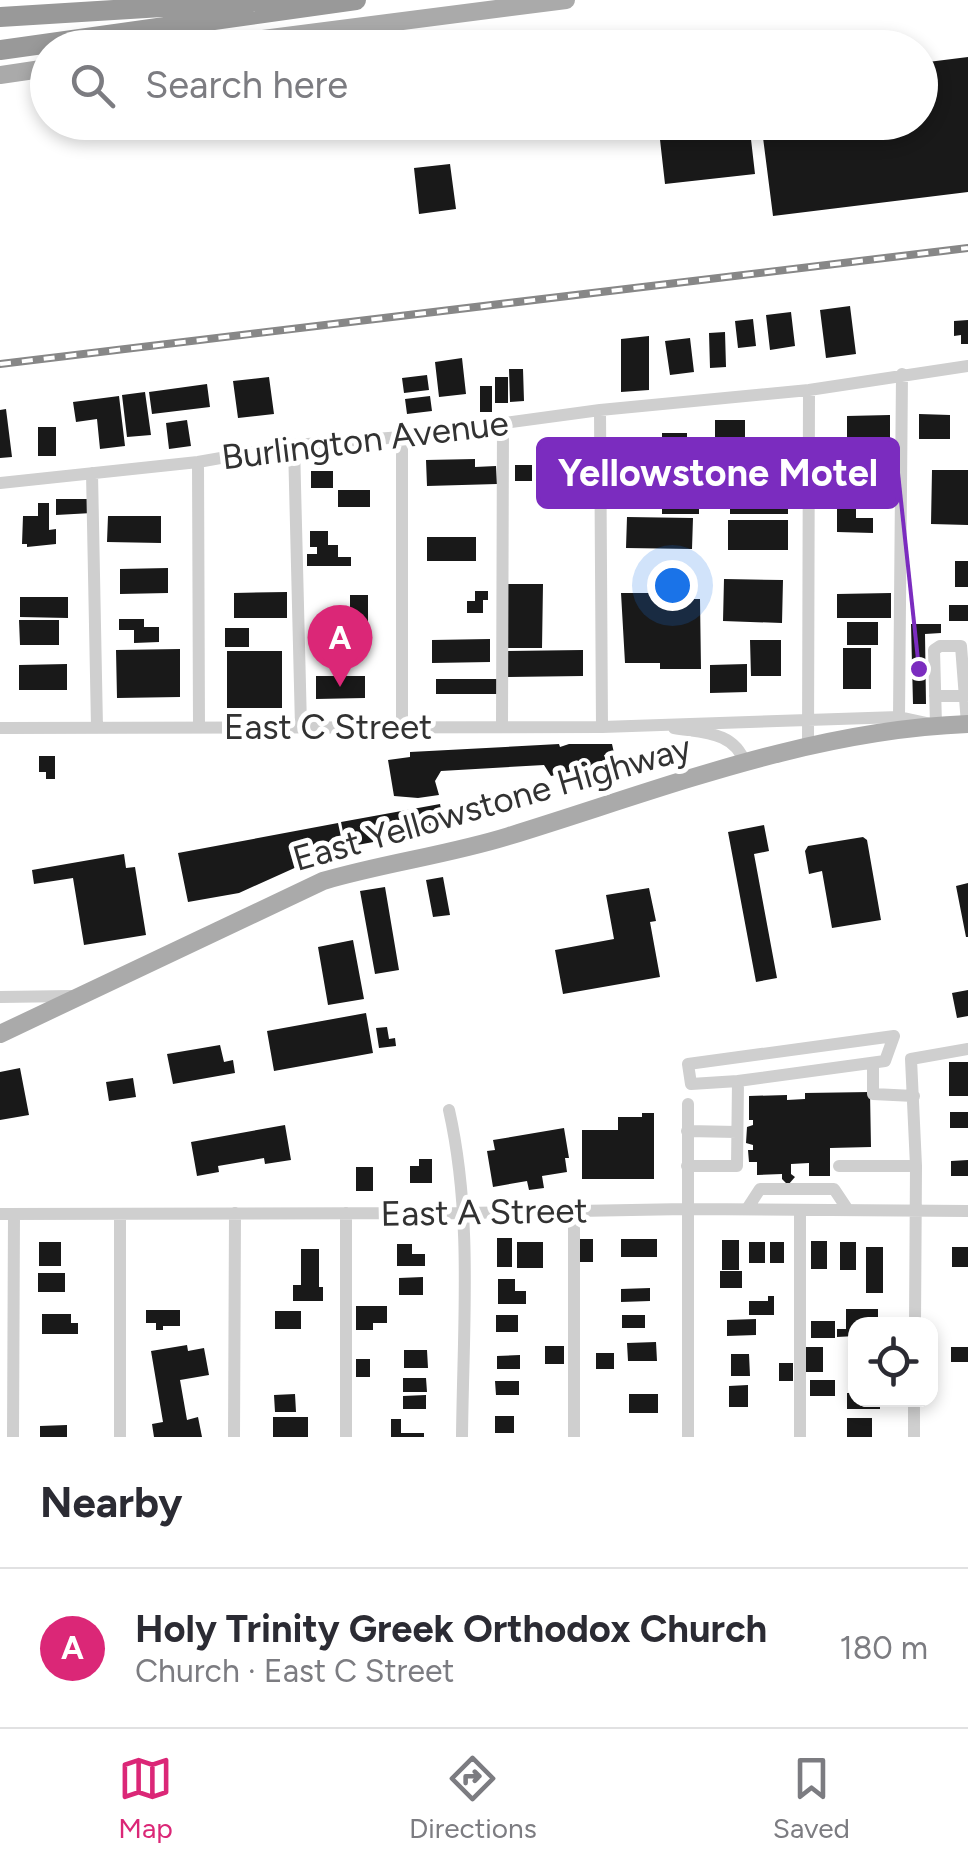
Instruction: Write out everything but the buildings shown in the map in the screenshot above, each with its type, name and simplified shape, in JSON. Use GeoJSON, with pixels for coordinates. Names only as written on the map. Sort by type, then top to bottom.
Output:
{"type":"FeatureCollection","features":[{"type":"Feature","properties":{"kind":"highway"},"geometry":{"type":"LineString","coordinates":[[0,17],[276,0]]}},
{"type":"Feature","properties":{"kind":"highway"},"geometry":{"type":"LineString","coordinates":[[151,30],[356,0]]}},
{"type":"Feature","properties":{"kind":"highway"},"geometry":{"type":"LineString","coordinates":[[0,50],[30,46]]}},
{"type":"Feature","properties":{"kind":"main road"},"geometry":{"type":"LineString","coordinates":[[333,30],[566,0]]}},
{"type":"Feature","properties":{"kind":"main road"},"geometry":{"type":"LineString","coordinates":[[0,75],[30,71]]}},
{"type":"Feature","properties":{"kind":"main road","name":"East Yellowstone Highway"},"geometry":{"type":"LineString","coordinates":[[0,1034],[323,881],[502,838],[808,745],[968,724]]}},
{"type":"Feature","properties":{"kind":"street","name":"Burlington Avenue"},"geometry":{"type":"LineString","coordinates":[[0,483],[198,462],[294,445],[809,390],[968,366]]}},
{"type":"Feature","properties":{"kind":"street"},"geometry":{"type":"LineString","coordinates":[[899,717],[902,374]]}},
{"type":"Feature","properties":{"kind":"street"},"geometry":{"type":"LineString","coordinates":[[808,745],[809,390]]}},
{"type":"Feature","properties":{"kind":"street"},"geometry":{"type":"LineString","coordinates":[[600,410],[602,727]]}},
{"type":"Feature","properties":{"kind":"street"},"geometry":{"type":"LineString","coordinates":[[502,726],[503,422]]}},
{"type":"Feature","properties":{"kind":"street"},"geometry":{"type":"LineString","coordinates":[[402,436],[402,728]]}},
{"type":"Feature","properties":{"kind":"street"},"geometry":{"type":"LineString","coordinates":[[294,445],[301,726]]}},
{"type":"Feature","properties":{"kind":"street"},"geometry":{"type":"LineString","coordinates":[[198,462],[200,726]]}},
{"type":"Feature","properties":{"kind":"street"},"geometry":{"type":"LineString","coordinates":[[92,473],[96,727]]}},
{"type":"Feature","properties":{"kind":"street"},"geometry":{"type":"LineString","coordinates":[[936,726],[934,650],[940,646],[961,646],[968,724]]}},
{"type":"Feature","properties":{"kind":"street"},"geometry":{"type":"LineString","coordinates":[[935,696],[966,696]]}},
{"type":"Feature","properties":{"kind":"street","name":"East C Street"},"geometry":{"type":"LineString","coordinates":[[0,728],[602,727],[899,717],[936,726]]}},
{"type":"Feature","properties":{"kind":"street","name":"East C Street"},"geometry":{"type":"LineString","coordinates":[[656,725],[723,737],[740,748],[745,762]]}},
{"type":"Feature","properties":{"kind":"street"},"geometry":{"type":"LineString","coordinates":[[0,997],[77,996]]}},
{"type":"Feature","properties":{"kind":"street"},"geometry":{"type":"LineString","coordinates":[[894,1036],[885,1061],[738,1081],[690,1084],[688,1064],[894,1036]]}},
{"type":"Feature","properties":{"kind":"street"},"geometry":{"type":"LineString","coordinates":[[915,1317],[916,1166],[911,1059],[968,1049]]}},
{"type":"Feature","properties":{"kind":"street"},"geometry":{"type":"LineString","coordinates":[[873,1063],[873,1094],[914,1096]]}},
{"type":"Feature","properties":{"kind":"street"},"geometry":{"type":"LineString","coordinates":[[687,1166],[737,1166],[738,1081]]}},
{"type":"Feature","properties":{"kind":"street"},"geometry":{"type":"LineString","coordinates":[[688,1104],[688,1437]]}},
{"type":"Feature","properties":{"kind":"street"},"geometry":{"type":"LineString","coordinates":[[449,1110],[459,1156],[463,1213],[462,1437]]}},
{"type":"Feature","properties":{"kind":"street"},"geometry":{"type":"LineString","coordinates":[[688,1131],[738,1132]]}},
{"type":"Feature","properties":{"kind":"street"},"geometry":{"type":"LineString","coordinates":[[839,1166],[916,1166]]}},
{"type":"Feature","properties":{"kind":"street"},"geometry":{"type":"LineString","coordinates":[[747,1209],[760,1189],[834,1189],[848,1210]]}},
{"type":"Feature","properties":{"kind":"street"},"geometry":{"type":"LineString","coordinates":[[800,1210],[800,1437]]}},
{"type":"Feature","properties":{"kind":"street"},"geometry":{"type":"LineString","coordinates":[[574,1211],[574,1437]]}},
{"type":"Feature","properties":{"kind":"street","name":"East A Street"},"geometry":{"type":"LineString","coordinates":[[7,1214],[968,1211]]}},
{"type":"Feature","properties":{"kind":"street"},"geometry":{"type":"LineString","coordinates":[[234,1437],[235,1213]]}},
{"type":"Feature","properties":{"kind":"street"},"geometry":{"type":"LineString","coordinates":[[346,1213],[346,1437]]}},
{"type":"Feature","properties":{"kind":"street"},"geometry":{"type":"LineString","coordinates":[[7,1214],[13,1437]]}},
{"type":"Feature","properties":{"kind":"street"},"geometry":{"type":"LineString","coordinates":[[120,1214],[120,1437]]}},
{"type":"Feature","properties":{"kind":"street"},"geometry":{"type":"LineString","coordinates":[[914,1407],[914,1437]]}},
{"type":"Feature","properties":{"kind":"railway"},"geometry":{"type":"LineString","coordinates":[[0,364],[968,248]]}},
{"type":"Feature","properties":{"kind":"place","name":"Yellowstone Motel"},"geometry":{"type":"Point","coordinates":[919,669]}},
{"type":"Feature","properties":{"kind":"place","name":"Holy Trinity Greek Orthodox Church"},"geometry":{"type":"Point","coordinates":[340,687]}}]}
